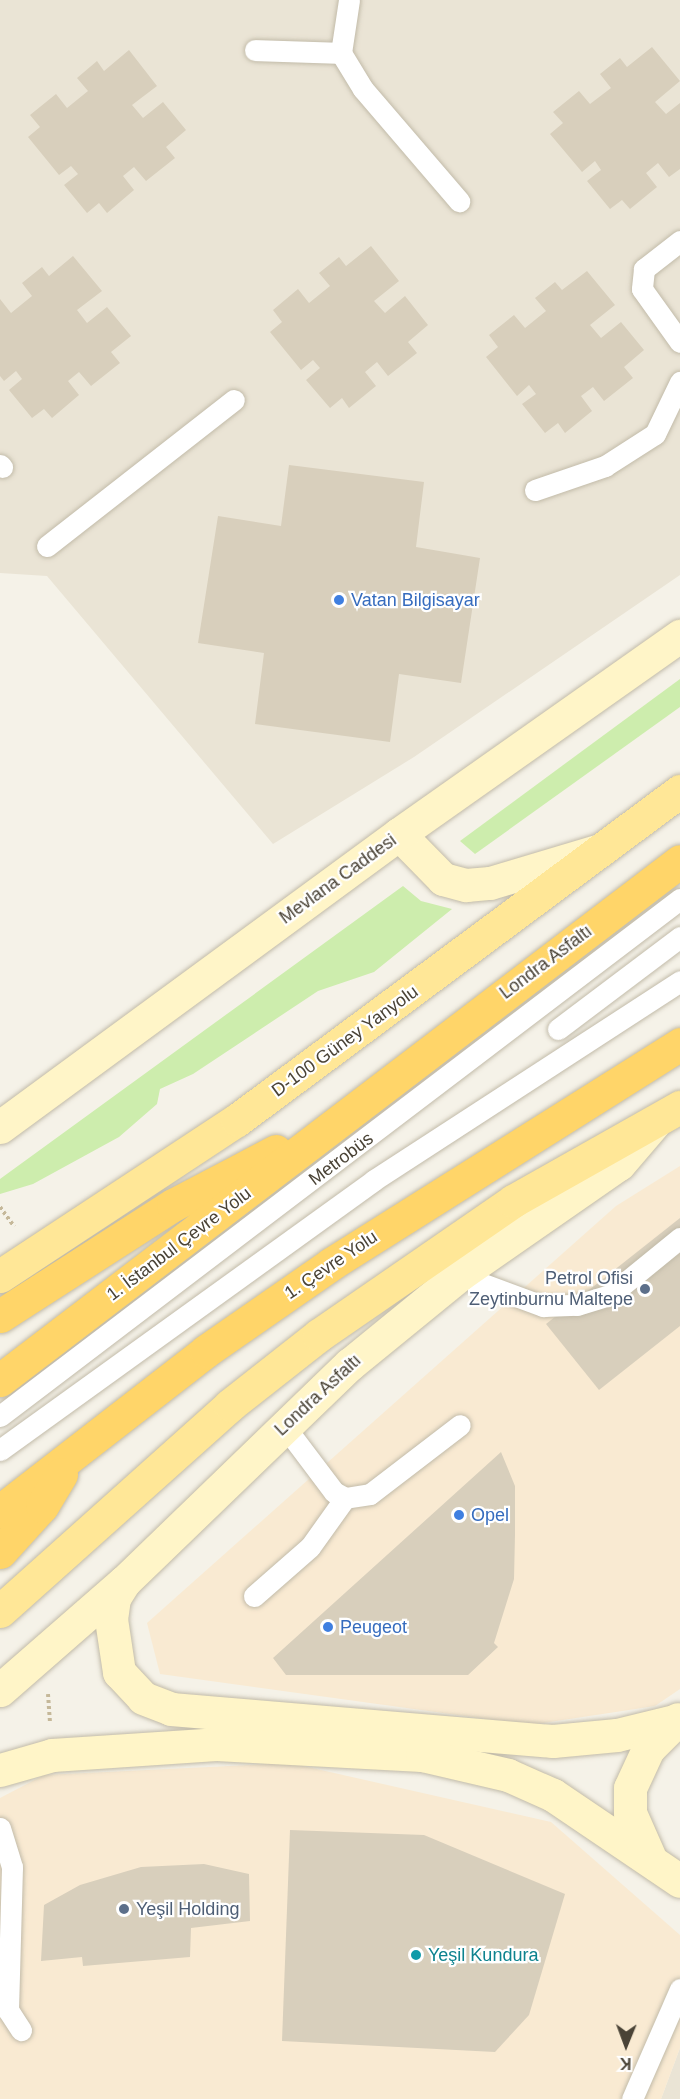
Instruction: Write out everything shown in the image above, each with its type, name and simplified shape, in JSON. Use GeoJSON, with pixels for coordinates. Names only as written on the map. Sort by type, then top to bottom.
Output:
{"type":"FeatureCollection","features":[{"type":"Feature","properties":{"kind":"highway","name":"Londra Asfaltı"},"geometry":{"type":"LineString","coordinates":[[357,1108],[680,861]]}},
{"type":"Feature","properties":{"kind":"highway","name":"1. Çevre Yolu"},"geometry":{"type":"LineString","coordinates":[[0,1511],[73,1454],[331,1264],[680,1044]]}},
{"type":"Feature","properties":{"kind":"highway"},"geometry":{"type":"LineString","coordinates":[[0,1316],[173,1205],[357,1108]]}},
{"type":"Feature","properties":{"kind":"highway","name":"1. İstanbul Çevre Yolu"},"geometry":{"type":"LineString","coordinates":[[0,1380],[357,1108]]}},
{"type":"Feature","properties":{"kind":"highway"},"geometry":{"type":"LineString","coordinates":[[0,1552],[42,1506],[73,1454]]}},
{"type":"Feature","properties":{"kind":"main road","name":"Mevlana Caddesi"},"geometry":{"type":"LineString","coordinates":[[0,1127],[399,834],[680,636]]}},
{"type":"Feature","properties":{"kind":"main road","name":"D-100 Güney Yanyolu"},"geometry":{"type":"LineString","coordinates":[[0,1276],[237,1120],[607,848],[680,791]]}},
{"type":"Feature","properties":{"kind":"main road"},"geometry":{"type":"LineString","coordinates":[[399,834],[443,879],[466,885],[490,883],[607,848]]}},
{"type":"Feature","properties":{"kind":"main road"},"geometry":{"type":"LineString","coordinates":[[0,1611],[230,1405],[319,1335],[513,1201],[667,1115]]}},
{"type":"Feature","properties":{"kind":"main road","name":"Londra Asfaltı"},"geometry":{"type":"LineString","coordinates":[[0,1690],[124,1582],[285,1426],[459,1275],[619,1164],[667,1115]]}},
{"type":"Feature","properties":{"kind":"main road"},"geometry":{"type":"LineString","coordinates":[[124,1582],[114,1598],[111,1627],[119,1672],[143,1698],[171,1709],[553,1741],[617,1735],[677,1720]]}},
{"type":"Feature","properties":{"kind":"main road"},"geometry":{"type":"LineString","coordinates":[[649,1856],[630,1813],[630,1788],[648,1749],[677,1720]]}},
{"type":"Feature","properties":{"kind":"main road"},"geometry":{"type":"LineString","coordinates":[[0,1770],[52,1755],[216,1744],[443,1758],[508,1775],[552,1795],[649,1856],[680,1881]]}},
{"type":"Feature","properties":{"kind":"lane"},"geometry":{"type":"LineString","coordinates":[[350,0],[341,53],[363,89],[459,201]]}},
{"type":"Feature","properties":{"kind":"lane"},"geometry":{"type":"LineString","coordinates":[[255,50],[341,53]]}},
{"type":"Feature","properties":{"kind":"lane"},"geometry":{"type":"LineString","coordinates":[[680,241],[644,269],[642,289],[680,342]]}},
{"type":"Feature","properties":{"kind":"lane"},"geometry":{"type":"LineString","coordinates":[[535,490],[605,466],[655,434],[680,382]]}},
{"type":"Feature","properties":{"kind":"lane"},"geometry":{"type":"LineString","coordinates":[[47,546],[234,400]]}},
{"type":"Feature","properties":{"kind":"lane","name":"Metrobüs"},"geometry":{"type":"LineString","coordinates":[[0,1416],[680,899]]}},
{"type":"Feature","properties":{"kind":"lane"},"geometry":{"type":"LineString","coordinates":[[558,1029],[680,937]]}},
{"type":"Feature","properties":{"kind":"lane"},"geometry":{"type":"LineString","coordinates":[[0,1450],[374,1180],[576,1052],[680,981]]}},
{"type":"Feature","properties":{"kind":"lane"},"geometry":{"type":"LineString","coordinates":[[540,1005],[576,1052]]}},
{"type":"Feature","properties":{"kind":"lane"},"geometry":{"type":"LineString","coordinates":[[459,1275],[543,1306],[577,1305],[610,1295],[680,1238]]}},
{"type":"Feature","properties":{"kind":"lane"},"geometry":{"type":"LineString","coordinates":[[285,1426],[334,1492],[345,1498],[370,1494],[460,1425]]}},
{"type":"Feature","properties":{"kind":"lane"},"geometry":{"type":"LineString","coordinates":[[254,1596],[310,1547],[345,1498]]}},
{"type":"Feature","properties":{"kind":"lane"},"geometry":{"type":"LineString","coordinates":[[0,1828],[12,1867],[8,2010],[21,2030]]}},
{"type":"Feature","properties":{"kind":"lane"},"geometry":{"type":"LineString","coordinates":[[632,2099],[680,1989]]}},
{"type":"Feature","properties":{"kind":"path"},"geometry":{"type":"LineString","coordinates":[[52,1755],[47,1691],[55,1684]]}},
{"type":"Feature","properties":{"kind":"shaded area"},"geometry":{"type":"Polygon","coordinates":[[[0,0],[680,0],[680,575],[414,757],[273,844],[47,576],[0,573],[0,0]]]}},
{"type":"Feature","properties":{"kind":"shaded area"},"geometry":{"type":"Polygon","coordinates":[[[680,1166],[680,1689],[655,1706],[530,1725],[160,1674],[147,1623],[616,1206],[680,1166]]]}},
{"type":"Feature","properties":{"kind":"shaded area"},"geometry":{"type":"Polygon","coordinates":[[[290,1763],[551,1822],[680,1935],[680,2048],[661,2099],[0,2099],[0,1798],[44,1775],[290,1763]]]}},
{"type":"Feature","properties":{"kind":"shaded area"},"geometry":{"type":"Polygon","coordinates":[[[680,2048],[680,2099],[661,2099],[680,2048]]]}},
{"type":"Feature","properties":{"kind":"green space"},"geometry":{"type":"Polygon","coordinates":[[[680,679],[680,707],[475,854],[460,841],[680,679]]]}},
{"type":"Feature","properties":{"kind":"green space"},"geometry":{"type":"Polygon","coordinates":[[[403,886],[421,901],[452,909],[374,972],[318,991],[193,1074],[160,1089],[157,1104],[119,1137],[33,1184],[0,1194],[0,1179],[403,886]]]}},
{"type":"Feature","properties":{"kind":"building"},"geometry":{"type":"Polygon","coordinates":[[[652,47],[680,81],[655,102],[666,114],[680,103],[680,169],[669,177],[658,163],[646,173],[657,187],[630,209],[622,200],[610,209],[587,181],[601,170],[595,161],[582,172],[550,134],[563,123],[553,112],[579,91],[590,104],[611,88],[600,74],[620,58],[627,67],[652,47]]]}},
{"type":"Feature","properties":{"kind":"building"},"geometry":{"type":"Polygon","coordinates":[[[129,50],[157,86],[132,105],[143,118],[163,102],[186,130],[166,147],[175,158],[146,181],[134,167],[123,176],[134,190],[107,213],[99,203],[87,213],[64,185],[78,174],[71,166],[59,175],[28,137],[40,127],[30,115],[56,94],[67,108],[88,91],[77,78],[97,61],[104,71],[129,50]]]}},
{"type":"Feature","properties":{"kind":"building"},"geometry":{"type":"Polygon","coordinates":[[[371,246],[399,281],[374,301],[385,313],[405,296],[428,325],[408,342],[417,353],[388,376],[377,362],[365,372],[376,386],[349,408],[342,398],[330,408],[306,380],[320,368],[313,360],[301,370],[270,332],[282,322],[273,310],[298,289],[309,303],[330,286],[319,273],[339,257],[346,266],[371,246]]]}},
{"type":"Feature","properties":{"kind":"building"},"geometry":{"type":"Polygon","coordinates":[[[73,256],[102,291],[77,310],[87,323],[107,307],[131,336],[111,352],[120,363],[91,386],[79,372],[68,381],[79,395],[52,418],[44,409],[32,418],[9,390],[22,379],[16,371],[4,381],[0,376],[0,299],[11,313],[32,296],[22,283],[42,267],[49,276],[73,256]]]}},
{"type":"Feature","properties":{"kind":"building"},"geometry":{"type":"Polygon","coordinates":[[[587,271],[615,305],[590,325],[601,338],[621,322],[644,350],[624,367],[633,378],[604,401],[593,387],[581,396],[592,411],[565,433],[558,423],[545,433],[522,404],[536,394],[529,385],[517,396],[486,357],[498,347],[489,335],[514,315],[525,328],[546,311],[535,298],[555,282],[562,290],[587,271]]]}},
{"type":"Feature","properties":{"kind":"building","name":"Vatan Bilgisayar"},"geometry":{"type":"Polygon","coordinates":[[[289,465],[424,482],[416,547],[480,558],[461,683],[399,674],[390,742],[255,724],[264,653],[198,643],[218,516],[281,526],[289,465]]]}},
{"type":"Feature","properties":{"kind":"building"},"geometry":{"type":"Polygon","coordinates":[[[680,1218],[680,1326],[599,1390],[546,1324],[680,1218]]]}},
{"type":"Feature","properties":{"kind":"building"},"geometry":{"type":"Polygon","coordinates":[[[501,1452],[515,1486],[515,1535],[514,1579],[494,1643],[498,1647],[468,1675],[286,1675],[273,1658],[501,1452]]]}},
{"type":"Feature","properties":{"kind":"building","name":"Yeşil Kundura"},"geometry":{"type":"Polygon","coordinates":[[[290,1830],[424,1835],[565,1894],[529,2015],[495,2052],[282,2041],[290,1830]]]}},
{"type":"Feature","properties":{"kind":"building"},"geometry":{"type":"Polygon","coordinates":[[[204,1864],[249,1874],[250,1921],[191,1928],[190,1957],[83,1966],[82,1957],[41,1961],[44,1905],[80,1885],[141,1867],[204,1864]]]}},
{"type":"Feature","properties":{"kind":"place","name":"Vatan Bilgisayar"},"geometry":{"type":"Point","coordinates":[339,600]}},
{"type":"Feature","properties":{"kind":"place","name":"Petrol Ofisi Zeytinburnu Maltepe"},"geometry":{"type":"Point","coordinates":[645,1289]}},
{"type":"Feature","properties":{"kind":"place","name":"Opel"},"geometry":{"type":"Point","coordinates":[459,1515]}},
{"type":"Feature","properties":{"kind":"place","name":"Peugeot"},"geometry":{"type":"Point","coordinates":[328,1627]}},
{"type":"Feature","properties":{"kind":"place","name":"Yeşil Holding"},"geometry":{"type":"Point","coordinates":[124,1909]}},
{"type":"Feature","properties":{"kind":"place","name":"Yeşil Kundura"},"geometry":{"type":"Point","coordinates":[416,1955]}}]}
